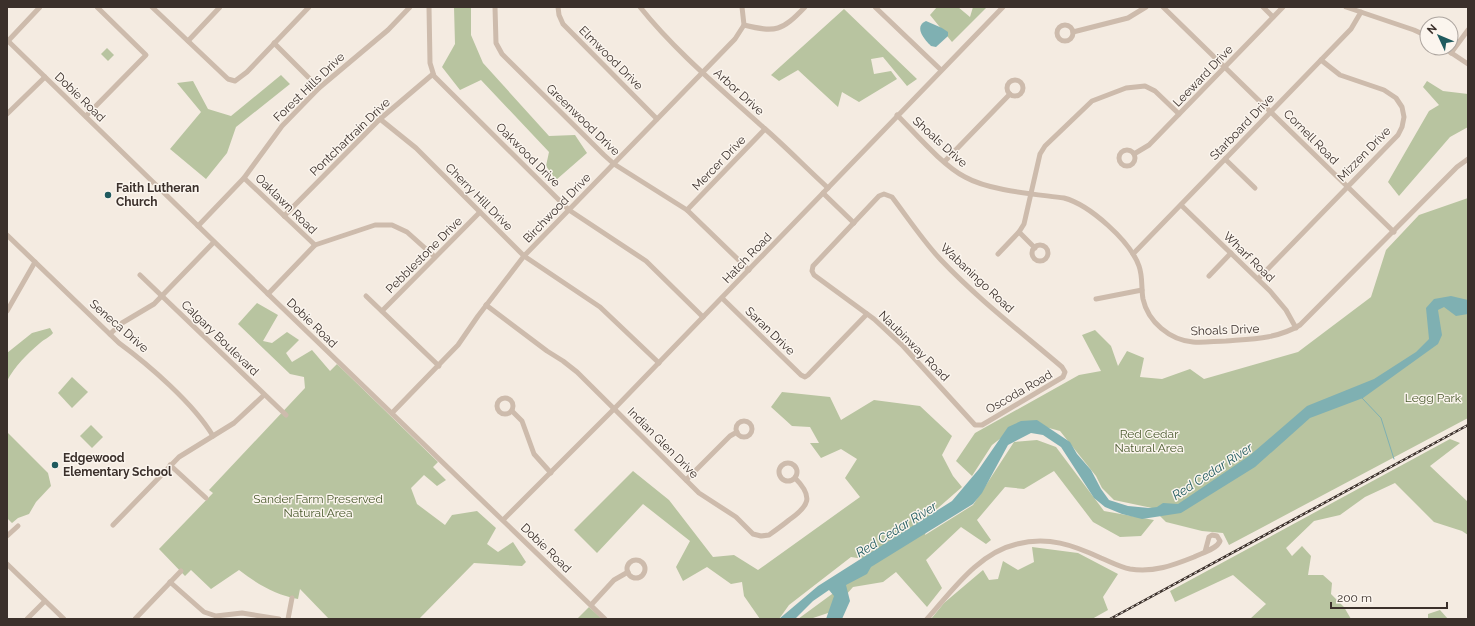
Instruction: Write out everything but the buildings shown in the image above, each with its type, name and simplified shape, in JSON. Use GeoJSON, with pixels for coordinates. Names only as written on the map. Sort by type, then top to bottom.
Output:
{"type":"FeatureCollection","features":[{"type":"Feature","properties":{"kind":"street"},"geometry":{"type":"LineString","coordinates":[[7,40],[40,7]]}},
{"type":"Feature","properties":{"kind":"street"},"geometry":{"type":"LineString","coordinates":[[86,116],[146,55],[97,7]]}},
{"type":"Feature","properties":{"kind":"street"},"geometry":{"type":"LineString","coordinates":[[152,7],[232,81],[238,80],[309,7]]}},
{"type":"Feature","properties":{"kind":"street"},"geometry":{"type":"LineString","coordinates":[[188,41],[220,7]]}},
{"type":"Feature","properties":{"kind":"street","name":"Forest Hills Drive"},"geometry":{"type":"LineString","coordinates":[[198,226],[244,178],[275,134],[320,88],[388,30],[410,7]]}},
{"type":"Feature","properties":{"kind":"street"},"geometry":{"type":"LineString","coordinates":[[429,7],[430,63],[433,74]]}},
{"type":"Feature","properties":{"kind":"street","name":"Greenwood Drive"},"geometry":{"type":"LineString","coordinates":[[495,7],[496,43],[502,54],[614,164],[688,210],[749,270]]}},
{"type":"Feature","properties":{"kind":"street","name":"Elmwood Drive"},"geometry":{"type":"LineString","coordinates":[[558,7],[558,15],[563,24],[657,119]]}},
{"type":"Feature","properties":{"kind":"street","name":"Arbor Drive"},"geometry":{"type":"LineString","coordinates":[[640,7],[657,27],[702,73],[828,188]]}},
{"type":"Feature","properties":{"kind":"street"},"geometry":{"type":"LineString","coordinates":[[742,7],[744,25],[765,30],[777,29],[788,23],[805,7]]}},
{"type":"Feature","properties":{"kind":"street"},"geometry":{"type":"LineString","coordinates":[[875,7],[941,70]]}},
{"type":"Feature","properties":{"kind":"street","name":"Hatch Road"},"geometry":{"type":"LineString","coordinates":[[503,520],[551,474],[1003,7]]}},
{"type":"Feature","properties":{"kind":"street"},"geometry":{"type":"LineString","coordinates":[[1073,32],[1128,18],[1146,7]]}},
{"type":"Feature","properties":{"kind":"street","name":"Cornell Road"},"geometry":{"type":"LineString","coordinates":[[1163,7],[1394,232]]}},
{"type":"Feature","properties":{"kind":"street"},"geometry":{"type":"LineString","coordinates":[[1263,7],[1273,17]]}},
{"type":"Feature","properties":{"kind":"street","name":"Leeward Drive"},"geometry":{"type":"LineString","coordinates":[[1134,154],[1149,145],[1283,7]]}},
{"type":"Feature","properties":{"kind":"street"},"geometry":{"type":"LineString","coordinates":[[1346,7],[1419,32]]}},
{"type":"Feature","properties":{"kind":"street","name":"Starboard Drive"},"geometry":{"type":"LineString","coordinates":[[1133,254],[1321,60],[1353,26],[1361,12]]}},
{"type":"Feature","properties":{"kind":"street","name":"Birchwood Drive"},"geometry":{"type":"LineString","coordinates":[[392,413],[458,346],[486,305],[524,256],[735,39],[744,25]]}},
{"type":"Feature","properties":{"kind":"street"},"geometry":{"type":"LineString","coordinates":[[1459,42],[1468,30]]}},
{"type":"Feature","properties":{"kind":"street","name":"Dobie Road"},"geometry":{"type":"LineString","coordinates":[[7,40],[605,619]]}},
{"type":"Feature","properties":{"kind":"street"},"geometry":{"type":"LineString","coordinates":[[274,43],[320,88]]}},
{"type":"Feature","properties":{"kind":"street"},"geometry":{"type":"LineString","coordinates":[[1456,56],[1468,64]]}},
{"type":"Feature","properties":{"kind":"street","name":"Mizzen Drive"},"geometry":{"type":"LineString","coordinates":[[1258,279],[1400,133],[1404,121],[1401,104],[1392,94],[1340,75],[1321,60]]}},
{"type":"Feature","properties":{"kind":"street","name":"Pontchartrain Drive"},"geometry":{"type":"LineString","coordinates":[[284,216],[380,119],[433,74]]}},
{"type":"Feature","properties":{"kind":"street","name":"Oakwood Drive"},"geometry":{"type":"LineString","coordinates":[[433,74],[569,210],[637,254],[703,317]]}},
{"type":"Feature","properties":{"kind":"street"},"geometry":{"type":"LineString","coordinates":[[7,114],[45,77]]}},
{"type":"Feature","properties":{"kind":"street"},"geometry":{"type":"LineString","coordinates":[[998,254],[1019,232],[1027,216],[1038,161],[1043,150],[1088,104],[1097,98],[1126,88],[1145,86],[1155,91],[1179,114]]}},
{"type":"Feature","properties":{"kind":"street"},"geometry":{"type":"LineString","coordinates":[[945,161],[1010,94]]}},
{"type":"Feature","properties":{"kind":"street","name":"Shoals Drive"},"geometry":{"type":"LineString","coordinates":[[897,115],[961,175],[976,182],[1064,198],[1086,208],[1109,228],[1133,254],[1140,270],[1146,309],[1156,324],[1170,335],[1187,342],[1198,343],[1266,338],[1296,328],[1308,320],[1457,167],[1468,159]]}},
{"type":"Feature","properties":{"kind":"street","name":"Cherry Hill Drive"},"geometry":{"type":"LineString","coordinates":[[380,119],[416,148],[524,256],[600,307],[659,363]]}},
{"type":"Feature","properties":{"kind":"street","name":"Mercer Drive"},"geometry":{"type":"LineString","coordinates":[[688,210],[765,129]]}},
{"type":"Feature","properties":{"kind":"street"},"geometry":{"type":"LineString","coordinates":[[1225,159],[1255,188]]}},
{"type":"Feature","properties":{"kind":"street","name":"Oaklawn Road"},"geometry":{"type":"LineString","coordinates":[[244,178],[314,245]]}},
{"type":"Feature","properties":{"kind":"street"},"geometry":{"type":"LineString","coordinates":[[823,193],[854,223]]}},
{"type":"Feature","properties":{"kind":"street","name":"Wabaningo Road"},"geometry":{"type":"LineString","coordinates":[[854,223],[879,196],[884,194],[892,197],[942,260],[1064,371]]}},
{"type":"Feature","properties":{"kind":"street","name":"Wharf Road"},"geometry":{"type":"LineString","coordinates":[[1181,204],[1258,279],[1286,310],[1296,328]]}},
{"type":"Feature","properties":{"kind":"street","name":"Pebblestone Drive"},"geometry":{"type":"LineString","coordinates":[[382,311],[480,212]]}},
{"type":"Feature","properties":{"kind":"street","name":"Naubinway Road"},"geometry":{"type":"LineString","coordinates":[[854,223],[814,265],[812,271],[816,276],[867,314],[903,346],[971,422],[977,425]]}},
{"type":"Feature","properties":{"kind":"street"},"geometry":{"type":"LineString","coordinates":[[268,294],[314,245],[375,225],[392,225],[408,232],[435,257]]}},
{"type":"Feature","properties":{"kind":"street"},"geometry":{"type":"LineString","coordinates":[[1019,232],[1035,248]]}},
{"type":"Feature","properties":{"kind":"street","name":"Seneca Drive"},"geometry":{"type":"LineString","coordinates":[[7,235],[110,334],[139,357],[191,407],[206,424],[213,436]]}},
{"type":"Feature","properties":{"kind":"street"},"geometry":{"type":"LineString","coordinates":[[110,334],[122,323],[145,311],[162,296],[214,242]]}},
{"type":"Feature","properties":{"kind":"street"},"geometry":{"type":"LineString","coordinates":[[1209,276],[1230,253]]}},
{"type":"Feature","properties":{"kind":"street"},"geometry":{"type":"LineString","coordinates":[[7,311],[35,262]]}},
{"type":"Feature","properties":{"kind":"street","name":"Calgary Boulevard"},"geometry":{"type":"LineString","coordinates":[[140,275],[286,415]]}},
{"type":"Feature","properties":{"kind":"street"},"geometry":{"type":"LineString","coordinates":[[1096,299],[1142,290]]}},
{"type":"Feature","properties":{"kind":"street"},"geometry":{"type":"LineString","coordinates":[[366,296],[438,366]]}},
{"type":"Feature","properties":{"kind":"street","name":"Saran Drive"},"geometry":{"type":"LineString","coordinates":[[722,298],[802,376],[805,377],[809,375],[867,314]]}},
{"type":"Feature","properties":{"kind":"street","name":"Indian Glen Drive"},"geometry":{"type":"LineString","coordinates":[[486,305],[547,351],[571,366],[704,498],[736,517],[753,534],[761,536],[771,533],[805,508],[807,501],[806,491],[795,478]]}},
{"type":"Feature","properties":{"kind":"street","name":"Oscoda Road"},"geometry":{"type":"LineString","coordinates":[[977,425],[982,424],[1059,380],[1063,377],[1064,371]]}},
{"type":"Feature","properties":{"kind":"street"},"geometry":{"type":"LineString","coordinates":[[113,525],[170,465],[188,450],[240,418],[264,395]]}},
{"type":"Feature","properties":{"kind":"street"},"geometry":{"type":"LineString","coordinates":[[512,411],[522,421],[534,454],[551,474]]}},
{"type":"Feature","properties":{"kind":"street"},"geometry":{"type":"LineString","coordinates":[[686,480],[730,436],[737,432]]}},
{"type":"Feature","properties":{"kind":"street"},"geometry":{"type":"LineString","coordinates":[[170,465],[206,498]]}},
{"type":"Feature","properties":{"kind":"street"},"geometry":{"type":"LineString","coordinates":[[7,536],[18,526]]}},
{"type":"Feature","properties":{"kind":"street"},"geometry":{"type":"LineString","coordinates":[[927,619],[977,565],[995,553],[1016,544],[1047,540],[1059,542],[1073,546],[1115,564],[1139,569],[1166,567],[1205,552]]}},
{"type":"Feature","properties":{"kind":"street"},"geometry":{"type":"LineString","coordinates":[[7,564],[64,619]]}},
{"type":"Feature","properties":{"kind":"street"},"geometry":{"type":"LineString","coordinates":[[135,619],[180,571]]}},
{"type":"Feature","properties":{"kind":"street"},"geometry":{"type":"LineString","coordinates":[[591,605],[612,582],[628,572]]}},
{"type":"Feature","properties":{"kind":"street"},"geometry":{"type":"LineString","coordinates":[[170,582],[204,612],[216,616],[242,613],[279,619]]}},
{"type":"Feature","properties":{"kind":"street"},"geometry":{"type":"LineString","coordinates":[[288,619],[292,598]]}},
{"type":"Feature","properties":{"kind":"street"},"geometry":{"type":"LineString","coordinates":[[27,619],[45,601]]}},
{"type":"Feature","properties":{"kind":"green space"},"geometry":{"type":"Polygon","coordinates":[[[454,7],[471,7],[471,35],[483,63],[549,136],[575,135],[587,153],[556,180],[546,166],[549,152],[481,80],[460,90],[442,67],[455,44],[454,7]]]}},
{"type":"Feature","properties":{"kind":"green space"},"geometry":{"type":"Polygon","coordinates":[[[937,7],[958,7],[970,17],[973,7],[987,7],[952,42],[930,15],[937,7]]]}},
{"type":"Feature","properties":{"kind":"green space"},"geometry":{"type":"Polygon","coordinates":[[[844,9],[917,79],[907,86],[883,57],[871,59],[874,74],[891,71],[897,79],[859,102],[842,92],[838,107],[798,70],[779,81],[771,75],[844,9]]]}},
{"type":"Feature","properties":{"kind":"green space"},"geometry":{"type":"Polygon","coordinates":[[[107,48],[114,55],[108,61],[101,54],[107,48]]]}},
{"type":"Feature","properties":{"kind":"green space"},"geometry":{"type":"Polygon","coordinates":[[[281,75],[290,84],[236,127],[227,153],[206,179],[170,149],[201,112],[177,83],[193,81],[208,109],[231,116],[281,75]]]}},
{"type":"Feature","properties":{"kind":"green space"},"geometry":{"type":"Polygon","coordinates":[[[1427,81],[1443,91],[1468,94],[1468,127],[1450,137],[1399,196],[1388,182],[1429,111],[1439,105],[1423,87],[1427,81]]]}},
{"type":"Feature","properties":{"kind":"green space"},"geometry":{"type":"Polygon","coordinates":[[[1468,198],[1468,418],[1229,545],[1223,533],[1202,531],[1166,522],[1152,508],[1114,500],[1102,488],[1096,476],[1060,431],[1023,421],[992,445],[972,476],[956,461],[975,433],[1079,375],[1101,371],[1082,335],[1095,330],[1111,346],[1118,366],[1127,351],[1144,358],[1140,377],[1162,379],[1190,369],[1204,379],[1298,352],[1371,297],[1386,250],[1419,215],[1468,198]]]}},
{"type":"Feature","properties":{"kind":"green space","name":"Sander Farm Preserved Natural Area"},"geometry":{"type":"Polygon","coordinates":[[[257,303],[278,315],[263,341],[272,343],[287,332],[299,340],[286,353],[292,362],[312,350],[330,371],[337,364],[438,462],[433,467],[446,480],[437,486],[424,475],[411,488],[417,504],[445,525],[452,515],[477,511],[496,528],[487,544],[498,552],[513,542],[526,562],[522,566],[474,563],[419,619],[329,619],[300,589],[298,599],[282,595],[253,580],[239,570],[211,589],[191,570],[185,576],[159,549],[213,493],[209,490],[305,388],[304,377],[290,374],[238,324],[257,303]]]}},
{"type":"Feature","properties":{"kind":"green space"},"geometry":{"type":"Polygon","coordinates":[[[50,328],[53,333],[26,356],[7,381],[7,353],[32,333],[50,328]]]}},
{"type":"Feature","properties":{"kind":"green space"},"geometry":{"type":"Polygon","coordinates":[[[72,377],[88,392],[72,408],[58,393],[72,377]]]}},
{"type":"Feature","properties":{"kind":"green space"},"geometry":{"type":"Polygon","coordinates":[[[782,392],[830,397],[841,420],[874,400],[920,406],[952,436],[942,455],[953,476],[962,487],[930,515],[925,535],[973,505],[1014,442],[1037,440],[1056,447],[1104,511],[1154,520],[1141,536],[1120,537],[1093,522],[1054,471],[1024,489],[1005,487],[977,520],[991,540],[986,544],[961,527],[926,560],[942,588],[927,607],[896,572],[883,582],[853,587],[831,612],[810,619],[798,619],[877,561],[851,557],[789,605],[779,619],[760,619],[744,596],[742,582],[731,584],[707,567],[683,581],[676,567],[690,541],[643,504],[597,553],[574,530],[633,471],[669,500],[713,557],[734,555],[758,570],[860,497],[845,478],[857,459],[841,449],[821,458],[810,443],[819,443],[810,427],[792,426],[771,407],[782,392]]]}},
{"type":"Feature","properties":{"kind":"green space"},"geometry":{"type":"Polygon","coordinates":[[[91,425],[103,437],[92,448],[80,436],[91,425]]]}},
{"type":"Feature","properties":{"kind":"green space"},"geometry":{"type":"Polygon","coordinates":[[[7,432],[48,473],[51,486],[36,502],[29,514],[18,518],[12,523],[7,518],[7,432]]]}},
{"type":"Feature","properties":{"kind":"green space"},"geometry":{"type":"Polygon","coordinates":[[[1450,439],[1460,443],[1430,466],[1468,502],[1468,535],[1462,531],[1434,522],[1395,483],[1365,497],[1340,515],[1314,521],[1286,548],[1292,556],[1302,546],[1311,556],[1308,575],[1323,575],[1332,583],[1331,594],[1344,607],[1351,619],[1250,619],[1266,604],[1233,575],[1175,602],[1170,591],[1450,439]]]}},
{"type":"Feature","properties":{"kind":"green space"},"geometry":{"type":"Polygon","coordinates":[[[1032,547],[1078,553],[1118,574],[1103,597],[1108,610],[1092,619],[931,619],[944,603],[983,570],[989,580],[998,579],[1003,561],[1018,570],[1034,562],[1032,547]]]}},
{"type":"Feature","properties":{"kind":"green space"},"geometry":{"type":"Polygon","coordinates":[[[589,607],[602,619],[577,619],[589,607]]]}},
{"type":"Feature","properties":{"kind":"green space"},"geometry":{"type":"Polygon","coordinates":[[[1440,610],[1448,619],[1428,619],[1428,614],[1440,610]]]}},
{"type":"Feature","properties":{"kind":"water"},"geometry":{"type":"Polygon","coordinates":[[[926,21],[948,32],[948,36],[936,47],[931,46],[921,34],[920,27],[926,21]]]}},
{"type":"Feature","properties":{"kind":"water"},"geometry":{"type":"Polygon","coordinates":[[[1451,296],[1468,300],[1468,314],[1456,316],[1444,307],[1438,310],[1442,335],[1438,344],[1363,398],[1310,418],[1255,467],[1181,513],[1142,519],[1122,514],[1105,507],[1094,498],[1061,447],[1043,435],[1031,433],[1008,445],[982,493],[973,504],[871,567],[867,574],[846,585],[850,601],[842,619],[826,619],[834,596],[829,590],[813,601],[795,619],[779,619],[818,586],[952,501],[979,469],[1008,427],[1021,421],[1037,420],[1070,442],[1077,454],[1091,470],[1101,489],[1109,500],[1128,506],[1149,508],[1157,507],[1163,503],[1178,504],[1249,456],[1307,406],[1374,379],[1416,352],[1429,339],[1426,308],[1434,299],[1451,296]]]}},
{"type":"Feature","properties":{"kind":"waterway"},"geometry":{"type":"LineString","coordinates":[[1362,398],[1381,418],[1394,459]]}},
{"type":"Feature","properties":{"kind":"railway"},"geometry":{"type":"LineString","coordinates":[[1110,619],[1468,425]]}},
{"type":"Feature","properties":{"kind":"place","name":"Faith Lutheran Church"},"geometry":{"type":"Point","coordinates":[108,195]}},
{"type":"Feature","properties":{"kind":"place","name":"Edgewood Elementary School"},"geometry":{"type":"Point","coordinates":[55,465]}},
{"type":"Feature","properties":{"kind":"park label","name":"Legg Park"},"geometry":{"type":"Point","coordinates":[1433,398]}},
{"type":"Feature","properties":{"kind":"park label","name":"Red Cedar Natural Area"},"geometry":{"type":"Point","coordinates":[1149,441]}},
{"type":"Feature","properties":{"kind":"water label","name":"Red Cedar River"},"geometry":{"type":"Point","coordinates":[1212,471]}},
{"type":"Feature","properties":{"kind":"water label","name":"Red Cedar River"},"geometry":{"type":"Point","coordinates":[896,529]}}]}
